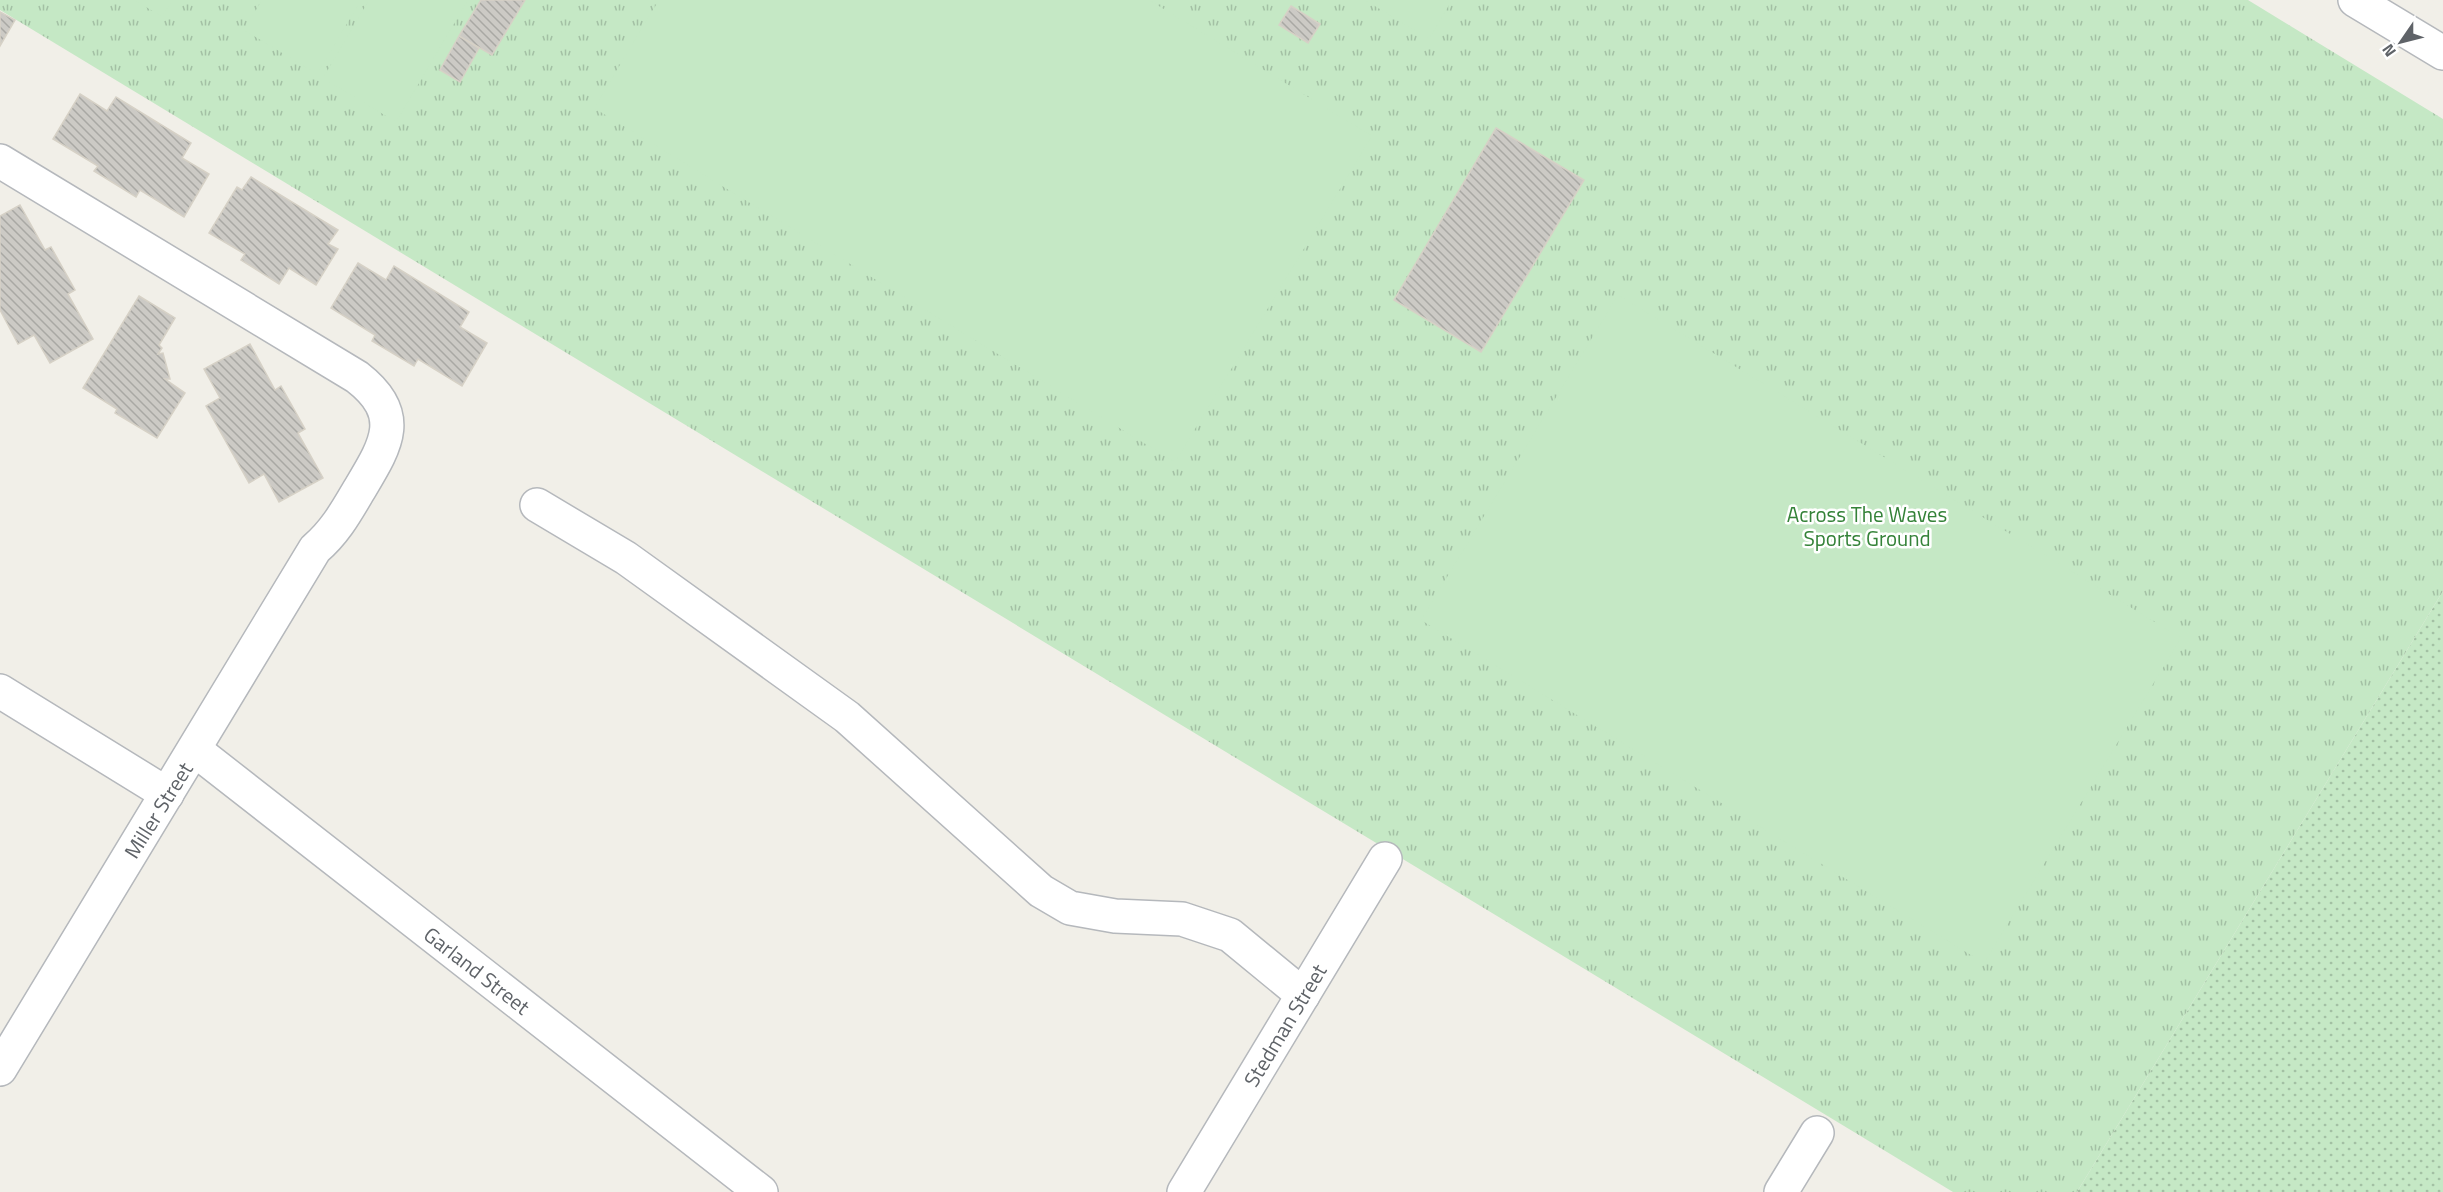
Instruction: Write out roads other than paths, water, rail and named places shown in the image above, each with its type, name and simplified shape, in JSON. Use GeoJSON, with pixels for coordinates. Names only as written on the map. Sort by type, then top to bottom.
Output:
{"type":"FeatureCollection","features":[{"type":"Feature","properties":{"kind":"street"},"geometry":{"type":"LineString","coordinates":[[2355,0],[2443,53]]}},
{"type":"Feature","properties":{"kind":"street","name":"Miller Street"},"geometry":{"type":"LineString","coordinates":[[0,161],[370,387],[384,408],[388,423],[383,450],[333,533],[315,549],[0,1069]]}},
{"type":"Feature","properties":{"kind":"street"},"geometry":{"type":"LineString","coordinates":[[537,505],[626,558],[847,717],[1041,891],[1070,908],[1115,916],[1182,919],[1230,935],[1303,995]]}},
{"type":"Feature","properties":{"kind":"street"},"geometry":{"type":"LineString","coordinates":[[0,691],[167,794]]}},
{"type":"Feature","properties":{"kind":"street","name":"Garland Street"},"geometry":{"type":"LineString","coordinates":[[195,750],[761,1192]]}},
{"type":"Feature","properties":{"kind":"street","name":"Stedman Street"},"geometry":{"type":"LineString","coordinates":[[1184,1192],[1385,859]]}},
{"type":"Feature","properties":{"kind":"street"},"geometry":{"type":"LineString","coordinates":[[1781,1192],[1817,1132]]}},
{"type":"Feature","properties":{"kind":"park label","name":"Across The Waves Sports Ground"},"geometry":{"type":"Point","coordinates":[1867,526]}}]}
